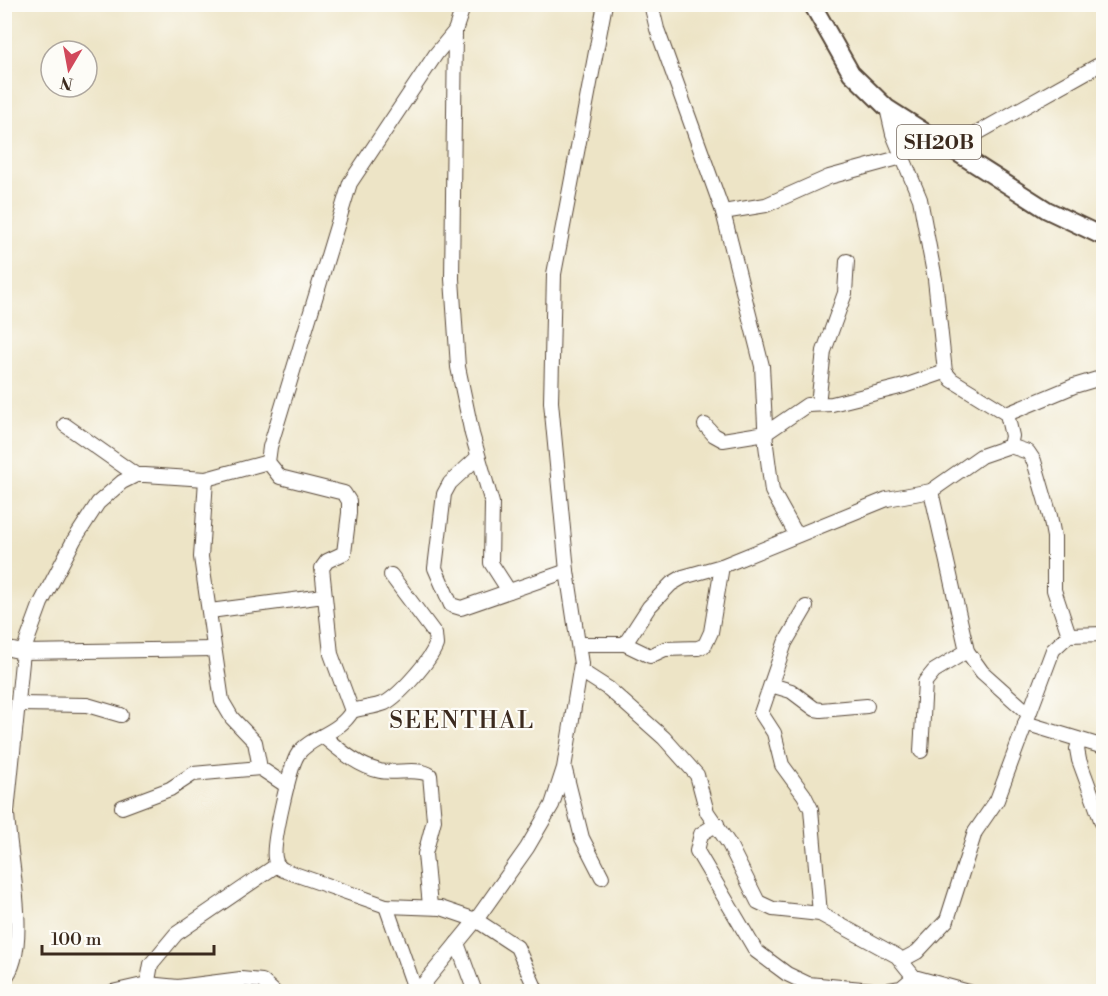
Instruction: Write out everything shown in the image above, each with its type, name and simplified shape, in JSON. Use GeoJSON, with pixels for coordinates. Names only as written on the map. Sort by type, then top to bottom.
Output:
{"type":"FeatureCollection","features":[{"type":"Feature","properties":{"kind":"main road","name":"SH20B"},"geometry":{"type":"LineString","coordinates":[[812,4],[851,73],[887,108],[1047,210],[1104,237]]}},
{"type":"Feature","properties":{"kind":"street"},"geometry":{"type":"LineString","coordinates":[[464,4],[455,32],[452,279],[458,367],[478,457],[492,503],[491,563],[508,591]]}},
{"type":"Feature","properties":{"kind":"street"},"geometry":{"type":"LineString","coordinates":[[417,992],[476,920],[527,848],[552,805],[564,768],[581,671],[567,571],[551,402],[554,274],[605,4]]}},
{"type":"Feature","properties":{"kind":"street"},"geometry":{"type":"LineString","coordinates":[[651,4],[657,29],[723,212],[762,366],[766,433],[774,498],[796,534]]}},
{"type":"Feature","properties":{"kind":"street"},"geometry":{"type":"LineString","coordinates":[[352,711],[331,654],[322,568],[327,561],[344,553],[348,540],[349,501],[344,493],[335,489],[280,477],[268,462],[270,447],[350,183],[436,54],[455,32]]}},
{"type":"Feature","properties":{"kind":"street"},"geometry":{"type":"LineString","coordinates":[[949,149],[1097,66]]}},
{"type":"Feature","properties":{"kind":"street"},"geometry":{"type":"LineString","coordinates":[[887,108],[902,157],[920,199],[924,217],[935,279],[945,372],[952,380],[1006,414],[1012,436],[1010,446]]}},
{"type":"Feature","properties":{"kind":"street"},"geometry":{"type":"LineString","coordinates":[[723,212],[766,206],[829,177],[902,157]]}},
{"type":"Feature","properties":{"kind":"street"},"geometry":{"type":"LineString","coordinates":[[818,404],[824,351],[845,293],[847,261]]}},
{"type":"Feature","properties":{"kind":"street"},"geometry":{"type":"LineString","coordinates":[[705,425],[714,435],[723,440],[766,433],[802,407],[832,404],[904,386],[945,372]]}},
{"type":"Feature","properties":{"kind":"street"},"geometry":{"type":"LineString","coordinates":[[1006,414],[1074,386],[1104,377]]}},
{"type":"Feature","properties":{"kind":"street"},"geometry":{"type":"LineString","coordinates":[[65,425],[135,475],[206,479],[268,462]]}},
{"type":"Feature","properties":{"kind":"street"},"geometry":{"type":"LineString","coordinates":[[625,644],[649,607],[671,584],[696,572],[722,566],[796,534],[887,499],[931,491],[981,456],[1010,446],[1028,452],[1034,461],[1054,537],[1054,590],[1069,635]]}},
{"type":"Feature","properties":{"kind":"street"},"geometry":{"type":"LineString","coordinates":[[478,457],[450,483],[444,494],[435,561],[437,576],[447,600],[455,608],[567,571]]}},
{"type":"Feature","properties":{"kind":"street"},"geometry":{"type":"LineString","coordinates":[[4,979],[12,971],[15,962],[6,812],[23,652],[41,603],[80,531],[111,489],[135,475]]}},
{"type":"Feature","properties":{"kind":"street"},"geometry":{"type":"LineString","coordinates":[[206,479],[201,556],[222,701],[232,718],[255,742],[260,768]]}},
{"type":"Feature","properties":{"kind":"street"},"geometry":{"type":"LineString","coordinates":[[931,491],[967,651],[982,672],[1026,718],[1080,740],[1104,747]]}},
{"type":"Feature","properties":{"kind":"street"},"geometry":{"type":"LineString","coordinates":[[579,644],[625,644],[650,656],[665,649],[698,648],[705,645],[711,632],[722,566]]}},
{"type":"Feature","properties":{"kind":"street"},"geometry":{"type":"LineString","coordinates":[[391,575],[435,634],[436,645],[410,681],[393,698],[384,703],[352,711],[344,721],[324,737],[298,754],[287,786],[274,853],[277,865],[286,871],[386,906],[430,906],[476,920],[517,947],[537,992]]}},
{"type":"Feature","properties":{"kind":"street"},"geometry":{"type":"LineString","coordinates":[[210,611],[324,596]]}},
{"type":"Feature","properties":{"kind":"street"},"geometry":{"type":"LineString","coordinates":[[806,607],[785,643],[761,713],[778,742],[782,765],[804,795],[811,809],[820,914]]}},
{"type":"Feature","properties":{"kind":"street"},"geometry":{"type":"LineString","coordinates":[[902,960],[917,952],[947,920],[975,832],[997,800],[1047,660],[1053,650],[1069,635],[1104,634]]}},
{"type":"Feature","properties":{"kind":"street"},"geometry":{"type":"LineString","coordinates":[[4,648],[23,652],[213,649]]}},
{"type":"Feature","properties":{"kind":"street"},"geometry":{"type":"LineString","coordinates":[[921,751],[925,682],[934,671],[967,651]]}},
{"type":"Feature","properties":{"kind":"street"},"geometry":{"type":"LineString","coordinates":[[581,671],[609,689],[664,738],[697,775],[704,807],[729,844],[758,902],[773,909],[820,914],[902,960],[914,977],[969,992]]}},
{"type":"Feature","properties":{"kind":"street"},"geometry":{"type":"LineString","coordinates":[[771,685],[790,691],[814,709],[867,705]]}},
{"type":"Feature","properties":{"kind":"street"},"geometry":{"type":"LineString","coordinates":[[18,704],[87,705],[121,715]]}},
{"type":"Feature","properties":{"kind":"street"},"geometry":{"type":"LineString","coordinates":[[324,737],[345,754],[369,768],[391,773],[425,771],[430,775],[434,820],[424,854],[430,906]]}},
{"type":"Feature","properties":{"kind":"street"},"geometry":{"type":"LineString","coordinates":[[1080,740],[1077,749],[1079,760],[1104,828]]}},
{"type":"Feature","properties":{"kind":"street"},"geometry":{"type":"LineString","coordinates":[[122,807],[170,789],[193,774],[260,768],[287,786]]}},
{"type":"Feature","properties":{"kind":"street"},"geometry":{"type":"LineString","coordinates":[[564,768],[582,838],[602,877]]}},
{"type":"Feature","properties":{"kind":"street"},"geometry":{"type":"LineString","coordinates":[[717,824],[701,834],[697,851],[756,951],[799,981],[868,990],[894,990],[901,988],[914,977]]}},
{"type":"Feature","properties":{"kind":"street"},"geometry":{"type":"LineString","coordinates":[[147,988],[151,964],[176,934],[277,865]]}},
{"type":"Feature","properties":{"kind":"street"},"geometry":{"type":"LineString","coordinates":[[386,906],[417,992]]}},
{"type":"Feature","properties":{"kind":"street"},"geometry":{"type":"LineString","coordinates":[[457,942],[475,992]]}},
{"type":"Feature","properties":{"kind":"street"},"geometry":{"type":"LineString","coordinates":[[112,992],[241,979],[280,992]]}},
{"type":"Feature","properties":{"kind":"street"},"geometry":{"type":"LineString","coordinates":[[925,992],[938,984]]}},
{"type":"Feature","properties":{"kind":"district","name":"SEENTHAL"},"geometry":{"type":"Point","coordinates":[462,720]}}]}
